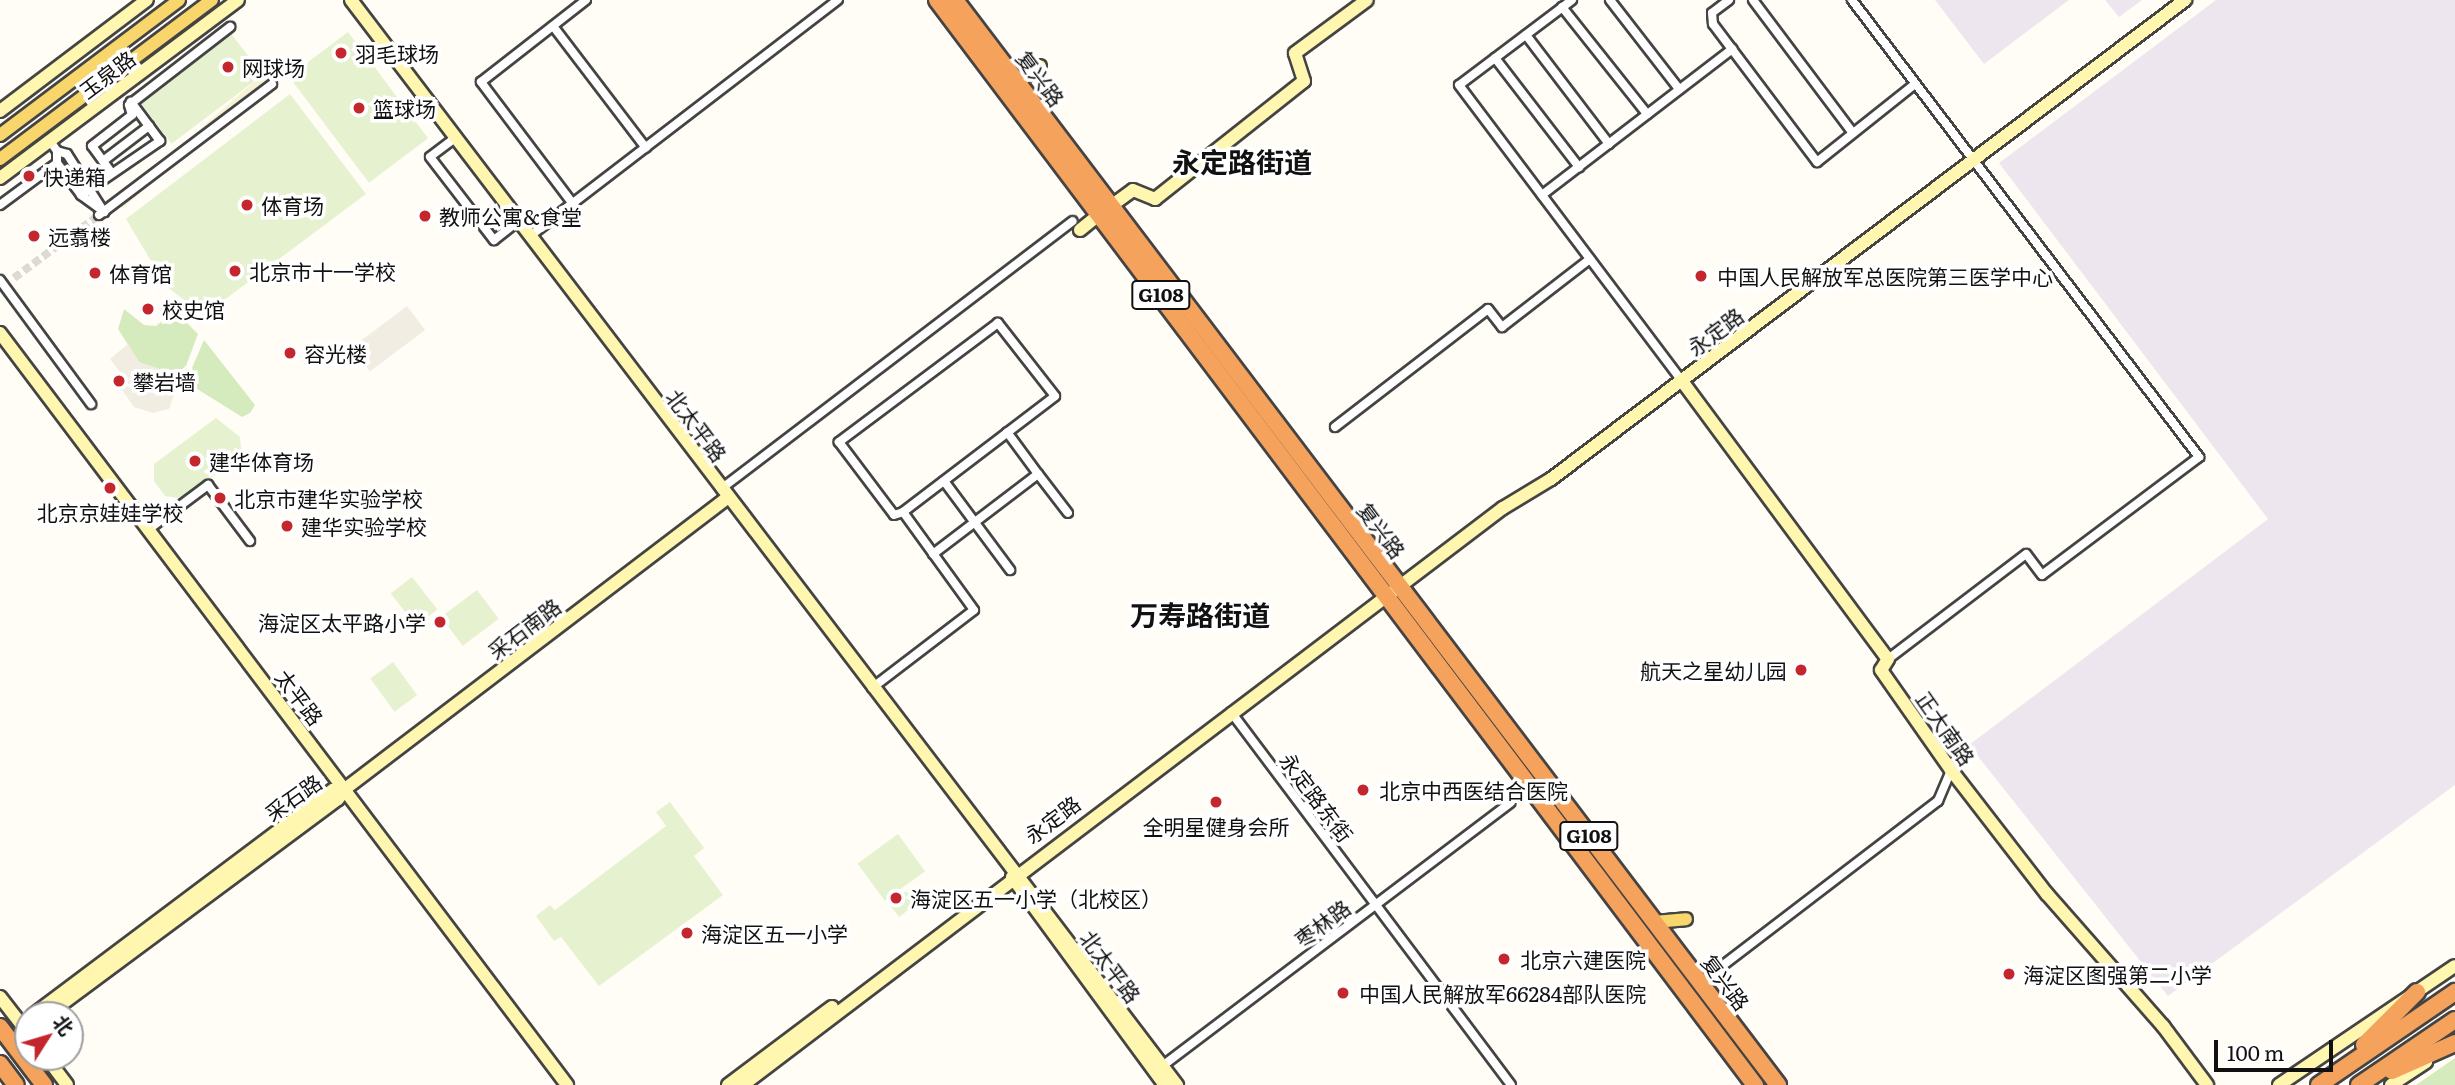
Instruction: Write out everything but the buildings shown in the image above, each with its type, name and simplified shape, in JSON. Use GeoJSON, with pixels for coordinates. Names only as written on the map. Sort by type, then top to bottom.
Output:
{"type":"FeatureCollection","features":[{"type":"Feature","properties":{"kind":"highway","name":"复兴路"},"geometry":{"type":"LineString","coordinates":[[937,0],[1106,210],[1392,592],[1755,1085]]}},
{"type":"Feature","properties":{"kind":"highway","name":"复兴路"},"geometry":{"type":"LineString","coordinates":[[956,0],[1018,82],[1106,210]]}},
{"type":"Feature","properties":{"kind":"highway","name":"复兴路"},"geometry":{"type":"LineString","coordinates":[[1392,592],[1654,922],[1778,1085]]}},
{"type":"Feature","properties":{"kind":"highway"},"geometry":{"type":"LineString","coordinates":[[2339,1070],[2417,992]]}},
{"type":"Feature","properties":{"kind":"highway"},"geometry":{"type":"LineString","coordinates":[[2319,1085],[2455,992]]}},
{"type":"Feature","properties":{"kind":"highway"},"geometry":{"type":"LineString","coordinates":[[2360,1085],[2455,1020]]}},
{"type":"Feature","properties":{"kind":"highway"},"geometry":{"type":"LineString","coordinates":[[0,1027],[44,1085]]}},
{"type":"Feature","properties":{"kind":"highway"},"geometry":{"type":"LineString","coordinates":[[13,1044],[52,1085]]}},
{"type":"Feature","properties":{"kind":"highway"},"geometry":{"type":"LineString","coordinates":[[2360,1085],[2455,1044]]}},
{"type":"Feature","properties":{"kind":"main road","name":"玉泉路"},"geometry":{"type":"LineString","coordinates":[[0,135],[179,0]]}},
{"type":"Feature","properties":{"kind":"main road","name":"玉泉路"},"geometry":{"type":"LineString","coordinates":[[0,159],[212,0]]}},
{"type":"Feature","properties":{"kind":"main road"},"geometry":{"type":"LineString","coordinates":[[1654,922],[1686,919]]}},
{"type":"Feature","properties":{"kind":"street","name":"玉泉路"},"geometry":{"type":"LineString","coordinates":[[0,111],[147,0]]}},
{"type":"Feature","properties":{"kind":"street","name":"玉泉路"},"geometry":{"type":"LineString","coordinates":[[0,178],[54,146],[87,113],[238,0]]}},
{"type":"Feature","properties":{"kind":"street","name":"北太平路"},"geometry":{"type":"LineString","coordinates":[[351,0],[1159,1069],[1177,1085]]}},
{"type":"Feature","properties":{"kind":"street"},"geometry":{"type":"LineString","coordinates":[[573,204],[481,82],[586,0]]}},
{"type":"Feature","properties":{"kind":"street"},"geometry":{"type":"LineString","coordinates":[[530,236],[838,0]]}},
{"type":"Feature","properties":{"kind":"street"},"geometry":{"type":"LineString","coordinates":[[724,494],[1077,225],[1106,210],[1133,190],[1155,199],[1304,81],[1295,53],[1367,0]]}},
{"type":"Feature","properties":{"kind":"street"},"geometry":{"type":"LineString","coordinates":[[1572,0],[1459,85],[1682,381]]}},
{"type":"Feature","properties":{"kind":"street"},"geometry":{"type":"LineString","coordinates":[[1610,0],[1679,89]]}},
{"type":"Feature","properties":{"kind":"street"},"geometry":{"type":"LineString","coordinates":[[1729,0],[1712,13],[1713,24],[1817,162],[1915,84]]}},
{"type":"Feature","properties":{"kind":"street"},"geometry":{"type":"LineString","coordinates":[[1753,0],[1853,133]]}},
{"type":"Feature","properties":{"kind":"street"},"geometry":{"type":"LineString","coordinates":[[1852,0],[2199,457],[2042,575],[2026,554],[1888,659]]}},
{"type":"Feature","properties":{"kind":"street","name":"永定路"},"geometry":{"type":"LineString","coordinates":[[743,1085],[1231,713],[1682,381],[2185,0]]}},
{"type":"Feature","properties":{"kind":"street"},"geometry":{"type":"LineString","coordinates":[[1562,7],[1647,114]]}},
{"type":"Feature","properties":{"kind":"street"},"geometry":{"type":"LineString","coordinates":[[168,33],[203,26]]}},
{"type":"Feature","properties":{"kind":"street"},"geometry":{"type":"LineString","coordinates":[[553,26],[646,148]]}},
{"type":"Feature","properties":{"kind":"street"},"geometry":{"type":"LineString","coordinates":[[131,102],[230,27]]}},
{"type":"Feature","properties":{"kind":"street"},"geometry":{"type":"LineString","coordinates":[[1526,35],[1609,144]]}},
{"type":"Feature","properties":{"kind":"street"},"geometry":{"type":"LineString","coordinates":[[1542,195],[1732,49]]}},
{"type":"Feature","properties":{"kind":"street"},"geometry":{"type":"LineString","coordinates":[[1495,58],[1579,167]]}},
{"type":"Feature","properties":{"kind":"street"},"geometry":{"type":"LineString","coordinates":[[1018,82],[1040,66]]}},
{"type":"Feature","properties":{"kind":"street"},"geometry":{"type":"LineString","coordinates":[[87,113],[106,79]]}},
{"type":"Feature","properties":{"kind":"street"},"geometry":{"type":"LineString","coordinates":[[102,213],[272,84]]}},
{"type":"Feature","properties":{"kind":"street"},"geometry":{"type":"LineString","coordinates":[[131,102],[160,141],[114,176],[92,146],[132,115],[131,102]]}},
{"type":"Feature","properties":{"kind":"street"},"geometry":{"type":"LineString","coordinates":[[103,161],[149,126]]}},
{"type":"Feature","properties":{"kind":"street"},"geometry":{"type":"LineString","coordinates":[[455,138],[430,157],[494,240],[518,221]]}},
{"type":"Feature","properties":{"kind":"street"},"geometry":{"type":"LineString","coordinates":[[54,146],[66,154],[92,187],[102,213]]}},
{"type":"Feature","properties":{"kind":"street"},"geometry":{"type":"LineString","coordinates":[[54,146],[57,163],[81,195],[102,213]]}},
{"type":"Feature","properties":{"kind":"street"},"geometry":{"type":"LineString","coordinates":[[0,205],[57,163]]}},
{"type":"Feature","properties":{"kind":"street"},"geometry":{"type":"LineString","coordinates":[[81,195],[111,172]]}},
{"type":"Feature","properties":{"kind":"street"},"geometry":{"type":"LineString","coordinates":[[1335,427],[1488,309],[1502,327],[1590,259]]}},
{"type":"Feature","properties":{"kind":"street"},"geometry":{"type":"LineString","coordinates":[[14,278],[2,283],[91,404]]}},
{"type":"Feature","properties":{"kind":"street"},"geometry":{"type":"LineString","coordinates":[[998,323],[1055,396],[944,481],[903,512],[894,515],[839,442],[998,323]]}},
{"type":"Feature","properties":{"kind":"street","name":"太平路"},"geometry":{"type":"LineString","coordinates":[[0,333],[567,1085]]}},
{"type":"Feature","properties":{"kind":"street","name":"正大南路"},"geometry":{"type":"LineString","coordinates":[[1682,381],[1888,659],[1881,670],[1951,770],[2047,894],[2162,1026],[2207,1085]]}},
{"type":"Feature","properties":{"kind":"street"},"geometry":{"type":"LineString","coordinates":[[1007,432],[1068,513]]}},
{"type":"Feature","properties":{"kind":"street"},"geometry":{"type":"LineString","coordinates":[[933,554],[1038,474]]}},
{"type":"Feature","properties":{"kind":"street"},"geometry":{"type":"LineString","coordinates":[[944,481],[1010,570]]}},
{"type":"Feature","properties":{"kind":"street"},"geometry":{"type":"LineString","coordinates":[[149,529],[208,485],[250,541]]}},
{"type":"Feature","properties":{"kind":"street","name":"采石南路"},"geometry":{"type":"LineString","coordinates":[[345,789],[724,494]]}},
{"type":"Feature","properties":{"kind":"street"},"geometry":{"type":"LineString","coordinates":[[872,688],[974,610],[903,512]]}},
{"type":"Feature","properties":{"kind":"street","name":"永定路东街"},"geometry":{"type":"LineString","coordinates":[[1231,713],[1511,1085]]}},
{"type":"Feature","properties":{"kind":"street"},"geometry":{"type":"LineString","coordinates":[[1722,966],[1938,801],[1951,770]]}},
{"type":"Feature","properties":{"kind":"street","name":"采石路"},"geometry":{"type":"LineString","coordinates":[[52,1001],[333,790],[345,789]]}},
{"type":"Feature","properties":{"kind":"street","name":"采石路"},"geometry":{"type":"LineString","coordinates":[[66,1001],[338,799],[345,789]]}},
{"type":"Feature","properties":{"kind":"street","name":"枣林路"},"geometry":{"type":"LineString","coordinates":[[1159,1069],[1510,803]]}},
{"type":"Feature","properties":{"kind":"street","name":"永定路"},"geometry":{"type":"LineString","coordinates":[[728,1085],[1015,878]]}},
{"type":"Feature","properties":{"kind":"street"},"geometry":{"type":"LineString","coordinates":[[2279,1085],[2455,966]]}},
{"type":"Feature","properties":{"kind":"street"},"geometry":{"type":"LineString","coordinates":[[0,997],[14,1013]]}},
{"type":"Feature","properties":{"kind":"street"},"geometry":{"type":"LineString","coordinates":[[2391,1085],[2455,1044]]}},
{"type":"Feature","properties":{"kind":"street","name":"北太平路"},"geometry":{"type":"LineString","coordinates":[[1159,1069],[1165,1085]]}},
{"type":"Feature","properties":{"kind":"shaded area"},"geometry":{"type":"Polygon","coordinates":[[[1935,0],[2069,0],[1984,64],[1935,0]]]}},
{"type":"Feature","properties":{"kind":"shaded area"},"geometry":{"type":"Polygon","coordinates":[[[2105,0],[2142,0],[2119,17],[2105,0]]]}},
{"type":"Feature","properties":{"kind":"shaded area"},"geometry":{"type":"Polygon","coordinates":[[[2216,0],[2455,0],[2455,785],[2168,996],[1969,745],[2268,519],[1999,163],[2216,0]]]}},
{"type":"Feature","properties":{"kind":"shaded area"},"geometry":{"type":"Polygon","coordinates":[[[262,75],[268,82],[122,208],[116,202],[262,75]]]}},
{"type":"Feature","properties":{"kind":"shaded area"},"geometry":{"type":"Polygon","coordinates":[[[407,306],[425,330],[370,371],[352,348],[407,306]]]}},
{"type":"Feature","properties":{"kind":"shaded area"},"geometry":{"type":"Polygon","coordinates":[[[128,344],[139,362],[181,376],[169,409],[153,413],[134,407],[120,387],[127,381],[110,359],[128,344]]]}},
{"type":"Feature","properties":{"kind":"green space"},"geometry":{"type":"Polygon","coordinates":[[[230,32],[262,75],[171,144],[139,101],[230,32]]]}},
{"type":"Feature","properties":{"kind":"green space","name":"篮球场"},"geometry":{"type":"Polygon","coordinates":[[[348,32],[428,138],[369,183],[289,77],[348,32]]]}},
{"type":"Feature","properties":{"kind":"green space","name":"体育场"},"geometry":{"type":"Polygon","coordinates":[[[290,94],[366,194],[204,315],[166,286],[126,219],[290,94]]]}},
{"type":"Feature","properties":{"kind":"green space"},"geometry":{"type":"Polygon","coordinates":[[[124,309],[144,325],[156,326],[162,321],[170,324],[176,312],[198,334],[186,366],[178,372],[161,372],[139,362],[118,329],[124,309]]]}},
{"type":"Feature","properties":{"kind":"green space"},"geometry":{"type":"Polygon","coordinates":[[[204,340],[255,405],[250,413],[242,417],[186,382],[204,340]]]}},
{"type":"Feature","properties":{"kind":"green space","name":"建华体育场"},"geometry":{"type":"Polygon","coordinates":[[[216,418],[240,437],[241,449],[236,458],[185,499],[165,496],[154,481],[154,464],[216,418]]]}},
{"type":"Feature","properties":{"kind":"green space"},"geometry":{"type":"Polygon","coordinates":[[[412,577],[437,609],[416,626],[391,594],[412,577]]]}},
{"type":"Feature","properties":{"kind":"green space"},"geometry":{"type":"Polygon","coordinates":[[[477,590],[499,619],[463,646],[441,617],[477,590]]]}},
{"type":"Feature","properties":{"kind":"green space"},"geometry":{"type":"Polygon","coordinates":[[[393,662],[417,695],[394,712],[370,678],[393,662]]]}},
{"type":"Feature","properties":{"kind":"green space"},"geometry":{"type":"Polygon","coordinates":[[[670,802],[704,848],[694,856],[723,895],[599,986],[561,937],[554,941],[536,916],[550,905],[555,910],[666,826],[656,812],[670,802]]]}},
{"type":"Feature","properties":{"kind":"green space"},"geometry":{"type":"Polygon","coordinates":[[[898,834],[925,871],[885,901],[858,863],[898,834]]]}},
{"type":"Feature","properties":{"kind":"green space"},"geometry":{"type":"Polygon","coordinates":[[[913,886],[923,899],[899,917],[889,904],[913,886]]]}},
{"type":"Feature","properties":{"kind":"green space"},"geometry":{"type":"Polygon","coordinates":[[[2455,1058],[2455,1085],[2416,1085],[2455,1058]]]}},
{"type":"Feature","properties":{"kind":"tunnel"},"geometry":{"type":"LineString","coordinates":[[14,278],[99,215]]}},
{"type":"Feature","properties":{"kind":"place","name":"羽毛球场"},"geometry":{"type":"Point","coordinates":[341,53]}},
{"type":"Feature","properties":{"kind":"place","name":"网球场"},"geometry":{"type":"Point","coordinates":[228,67]}},
{"type":"Feature","properties":{"kind":"place","name":"篮球场"},"geometry":{"type":"Point","coordinates":[359,108]}},
{"type":"Feature","properties":{"kind":"place","name":"快递箱"},"geometry":{"type":"Point","coordinates":[29,176]}},
{"type":"Feature","properties":{"kind":"place","name":"体育场"},"geometry":{"type":"Point","coordinates":[247,205]}},
{"type":"Feature","properties":{"kind":"place","name":"教师公寓&食堂"},"geometry":{"type":"Point","coordinates":[425,216]}},
{"type":"Feature","properties":{"kind":"place","name":"远翥楼"},"geometry":{"type":"Point","coordinates":[34,236]}},
{"type":"Feature","properties":{"kind":"place","name":"北京市十一学校"},"geometry":{"type":"Point","coordinates":[235,271]}},
{"type":"Feature","properties":{"kind":"place","name":"体育馆"},"geometry":{"type":"Point","coordinates":[95,273]}},
{"type":"Feature","properties":{"kind":"place","name":"中国人民解放军总医院第三医学中心"},"geometry":{"type":"Point","coordinates":[1701,276]}},
{"type":"Feature","properties":{"kind":"place","name":"校史馆"},"geometry":{"type":"Point","coordinates":[148,309]}},
{"type":"Feature","properties":{"kind":"place","name":"容光楼"},"geometry":{"type":"Point","coordinates":[290,353]}},
{"type":"Feature","properties":{"kind":"place","name":"攀岩墙"},"geometry":{"type":"Point","coordinates":[119,381]}},
{"type":"Feature","properties":{"kind":"place","name":"建华体育场"},"geometry":{"type":"Point","coordinates":[195,461]}},
{"type":"Feature","properties":{"kind":"place","name":"北京京娃娃学校"},"geometry":{"type":"Point","coordinates":[110,488]}},
{"type":"Feature","properties":{"kind":"place","name":"北京市建华实验学校"},"geometry":{"type":"Point","coordinates":[220,498]}},
{"type":"Feature","properties":{"kind":"place","name":"建华实验学校"},"geometry":{"type":"Point","coordinates":[287,526]}},
{"type":"Feature","properties":{"kind":"place","name":"海淀区太平路小学"},"geometry":{"type":"Point","coordinates":[440,622]}},
{"type":"Feature","properties":{"kind":"place","name":"航天之星幼儿园"},"geometry":{"type":"Point","coordinates":[1801,670]}},
{"type":"Feature","properties":{"kind":"place","name":"北京中西医结合医院"},"geometry":{"type":"Point","coordinates":[1363,790]}},
{"type":"Feature","properties":{"kind":"place","name":"全明星健身会所"},"geometry":{"type":"Point","coordinates":[1216,802]}},
{"type":"Feature","properties":{"kind":"place","name":"海淀区五一小学（北校区）"},"geometry":{"type":"Point","coordinates":[896,898]}},
{"type":"Feature","properties":{"kind":"place","name":"海淀区五一小学"},"geometry":{"type":"Point","coordinates":[687,933]}},
{"type":"Feature","properties":{"kind":"place","name":"北京六建医院"},"geometry":{"type":"Point","coordinates":[1504,959]}},
{"type":"Feature","properties":{"kind":"place","name":"海淀区图强第二小学"},"geometry":{"type":"Point","coordinates":[2009,974]}},
{"type":"Feature","properties":{"kind":"place","name":"中国人民解放军66284部队医院"},"geometry":{"type":"Point","coordinates":[1343,993]}},
{"type":"Feature","properties":{"kind":"district","name":"永定路街道"},"geometry":{"type":"Point","coordinates":[1242,161]}},
{"type":"Feature","properties":{"kind":"district","name":"万寿路街道"},"geometry":{"type":"Point","coordinates":[1200,614]}}]}
